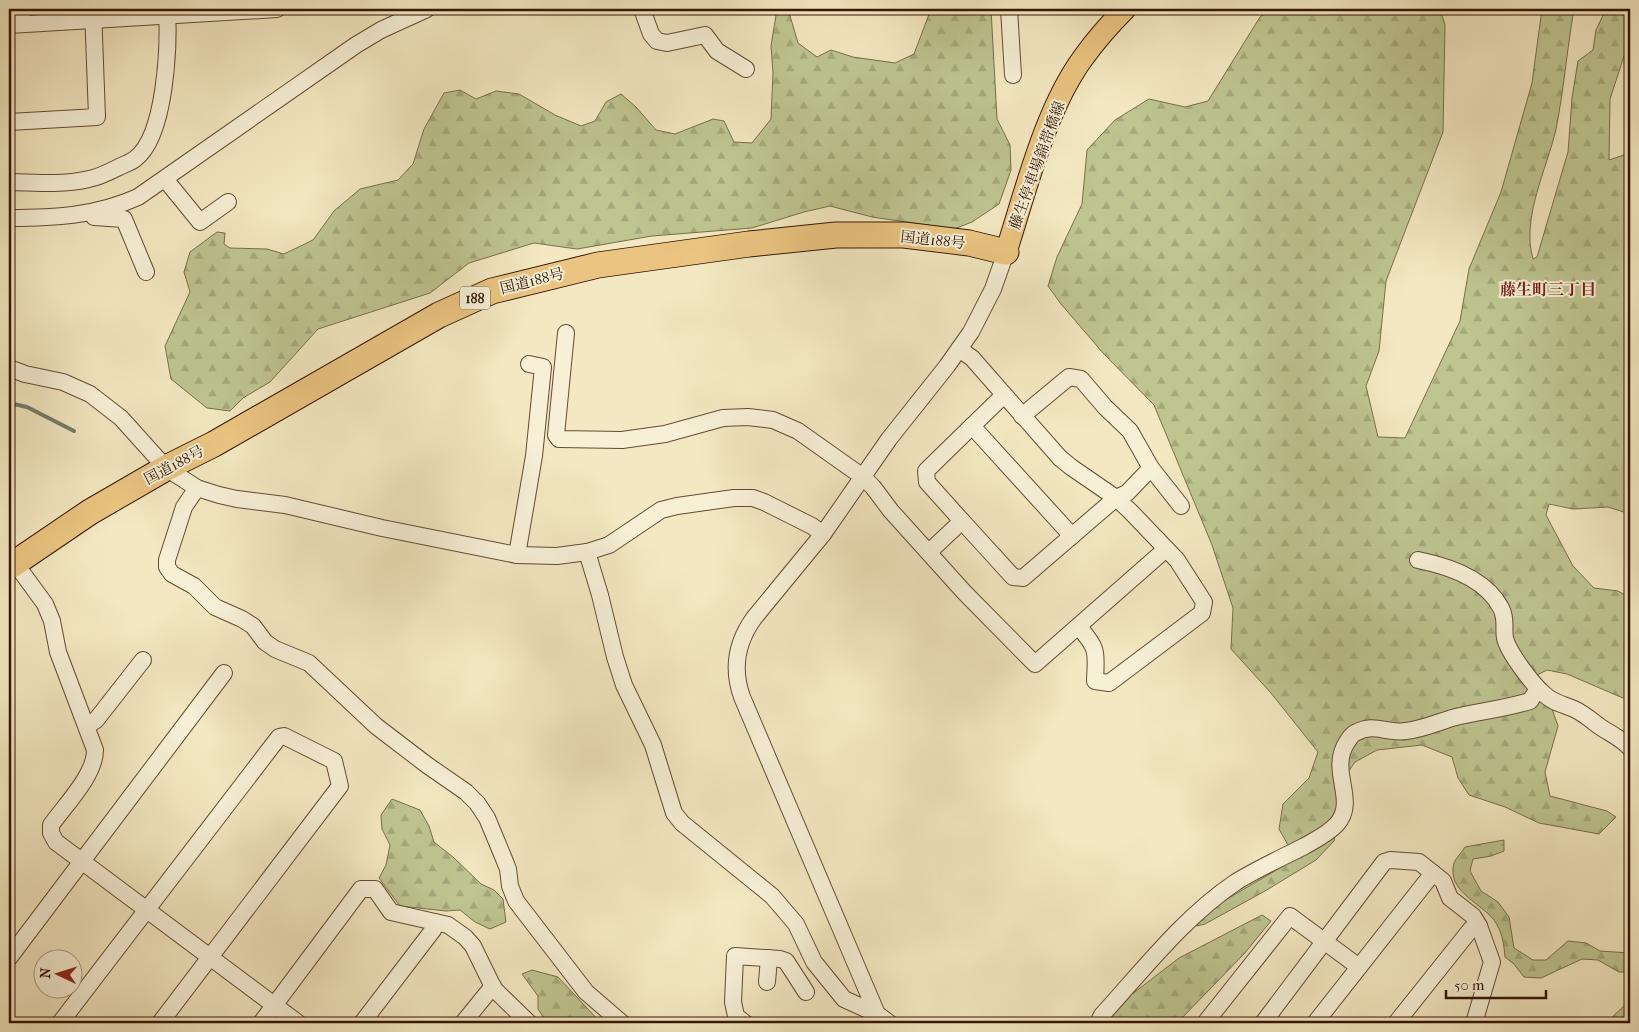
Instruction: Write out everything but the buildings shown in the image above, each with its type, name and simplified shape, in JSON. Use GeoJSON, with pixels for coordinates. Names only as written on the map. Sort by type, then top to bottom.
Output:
{"type":"FeatureCollection","features":[{"type":"Feature","properties":{"kind":"highway","name":"国道188号"},"geometry":{"type":"LineString","coordinates":[[12,565],[90,512],[166,468],[214,444],[439,315],[492,291],[555,274],[598,265],[749,244],[836,236],[904,235],[969,243],[1006,252]]}},
{"type":"Feature","properties":{"kind":"main road","name":"藤生停車場錦帯橋線"},"geometry":{"type":"LineString","coordinates":[[1006,252],[1045,132],[1060,98],[1082,59],[1125,9]]}},
{"type":"Feature","properties":{"kind":"street"},"geometry":{"type":"LineString","coordinates":[[17,19],[94,14],[277,9]]}},
{"type":"Feature","properties":{"kind":"street"},"geometry":{"type":"LineString","coordinates":[[9,218],[61,217],[87,214],[131,200],[165,179],[356,45],[381,30],[427,9]]}},
{"type":"Feature","properties":{"kind":"street"},"geometry":{"type":"LineString","coordinates":[[642,9],[651,34],[657,41],[667,43],[705,35],[718,51],[746,69]]}},
{"type":"Feature","properties":{"kind":"street"},"geometry":{"type":"LineString","coordinates":[[1009,9],[1013,75]]}},
{"type":"Feature","properties":{"kind":"street"},"geometry":{"type":"LineString","coordinates":[[9,182],[29,183],[90,179],[135,159],[148,144],[155,126],[163,90],[167,51],[167,12]]}},
{"type":"Feature","properties":{"kind":"street"},"geometry":{"type":"LineString","coordinates":[[9,122],[97,117],[94,14]]}},
{"type":"Feature","properties":{"kind":"street"},"geometry":{"type":"LineString","coordinates":[[165,179],[200,222],[228,202]]}},
{"type":"Feature","properties":{"kind":"street"},"geometry":{"type":"LineString","coordinates":[[87,214],[89,217],[124,219],[146,272]]}},
{"type":"Feature","properties":{"kind":"street"},"geometry":{"type":"LineString","coordinates":[[883,1019],[861,980],[742,697],[736,674],[738,650],[747,628],[823,534],[889,439],[971,332],[993,289],[1006,252]]}},
{"type":"Feature","properties":{"kind":"street"},"geometry":{"type":"LineString","coordinates":[[566,333],[556,435],[559,439],[622,440],[664,434],[723,418],[748,417],[773,420],[798,431],[863,477],[964,592],[1035,664],[1166,549]]}},
{"type":"Feature","properties":{"kind":"street"},"geometry":{"type":"LineString","coordinates":[[959,349],[972,358],[1022,416],[1071,467],[1116,498],[1177,560],[1204,602],[1202,613],[1108,683],[1095,681],[1096,652],[1092,643],[1079,627]]}},
{"type":"Feature","properties":{"kind":"street"},"geometry":{"type":"LineString","coordinates":[[517,555],[534,456],[543,367],[528,364]]}},
{"type":"Feature","properties":{"kind":"street"},"geometry":{"type":"LineString","coordinates":[[9,368],[25,374],[63,382],[90,394],[121,418],[166,468],[197,488],[219,495],[285,505],[382,528],[517,555],[556,556],[587,552],[609,545],[660,510],[734,498],[753,498],[764,502],[812,526],[823,534]]}},
{"type":"Feature","properties":{"kind":"street"},"geometry":{"type":"LineString","coordinates":[[1022,416],[1069,377],[1081,379],[1130,431],[1151,468],[1181,506]]}},
{"type":"Feature","properties":{"kind":"street"},"geometry":{"type":"LineString","coordinates":[[1004,395],[926,471],[926,482],[1013,578],[1023,578],[1116,498],[1127,493],[1151,468]]}},
{"type":"Feature","properties":{"kind":"street"},"geometry":{"type":"LineString","coordinates":[[972,426],[1072,536]]}},
{"type":"Feature","properties":{"kind":"street"},"geometry":{"type":"LineString","coordinates":[[197,488],[184,507],[167,560],[167,567],[172,574],[194,586],[215,607],[253,626],[265,642],[275,649],[309,663],[376,726],[466,792],[477,803],[487,818],[508,869],[510,886],[516,901],[586,992],[622,1023]]}},
{"type":"Feature","properties":{"kind":"street"},"geometry":{"type":"LineString","coordinates":[[930,552],[962,521]]}},
{"type":"Feature","properties":{"kind":"street"},"geometry":{"type":"LineString","coordinates":[[587,552],[615,658],[624,684],[653,744],[674,813],[682,823],[772,896],[796,924],[814,962],[844,999],[883,1019]]}},
{"type":"Feature","properties":{"kind":"street"},"geometry":{"type":"LineString","coordinates":[[1418,560],[1434,563],[1470,577],[1486,589],[1500,607],[1506,621],[1505,638],[1510,651],[1538,689],[1556,703],[1583,713],[1603,729],[1622,739],[1630,748]]}},
{"type":"Feature","properties":{"kind":"street"},"geometry":{"type":"LineString","coordinates":[[12,565],[45,604],[52,621],[58,652],[95,750],[95,759],[89,773],[52,825],[51,833],[56,842],[298,1023]]}},
{"type":"Feature","properties":{"kind":"street"},"geometry":{"type":"LineString","coordinates":[[86,726],[96,720],[144,660]]}},
{"type":"Feature","properties":{"kind":"street"},"geometry":{"type":"LineString","coordinates":[[9,958],[224,673]]}},
{"type":"Feature","properties":{"kind":"street"},"geometry":{"type":"LineString","coordinates":[[1098,1023],[1102,1015],[1173,936],[1210,902],[1237,882],[1321,837],[1336,824],[1344,814],[1346,803],[1339,764],[1342,750],[1352,734],[1369,727],[1404,732],[1459,716],[1504,709],[1530,701],[1538,689]]}},
{"type":"Feature","properties":{"kind":"street"},"geometry":{"type":"LineString","coordinates":[[60,1023],[279,737],[284,736],[334,761],[340,786],[160,1023]]}},
{"type":"Feature","properties":{"kind":"street"},"geometry":{"type":"LineString","coordinates":[[1263,1023],[1384,862],[1390,860],[1420,862],[1442,881],[1450,898],[1473,916],[1479,926],[1492,962],[1474,1023]]}},
{"type":"Feature","properties":{"kind":"street"},"geometry":{"type":"LineString","coordinates":[[1315,1023],[1433,873]]}},
{"type":"Feature","properties":{"kind":"street"},"geometry":{"type":"LineString","coordinates":[[261,1023],[361,889],[375,889],[391,912],[448,925],[465,937],[473,946],[493,986],[529,1023]]}},
{"type":"Feature","properties":{"kind":"street"},"geometry":{"type":"LineString","coordinates":[[1204,1023],[1290,916],[1359,967]]}},
{"type":"Feature","properties":{"kind":"street"},"geometry":{"type":"LineString","coordinates":[[362,1023],[433,930],[435,922]]}},
{"type":"Feature","properties":{"kind":"street"},"geometry":{"type":"LineString","coordinates":[[1396,1023],[1471,929],[1479,926]]}},
{"type":"Feature","properties":{"kind":"street"},"geometry":{"type":"LineString","coordinates":[[786,961],[797,940],[802,936]]}},
{"type":"Feature","properties":{"kind":"street"},"geometry":{"type":"LineString","coordinates":[[745,1023],[736,1016],[732,1002],[735,956],[780,958],[786,961],[806,992]]}},
{"type":"Feature","properties":{"kind":"street"},"geometry":{"type":"LineString","coordinates":[[768,982],[769,958]]}},
{"type":"Feature","properties":{"kind":"street"},"geometry":{"type":"LineString","coordinates":[[462,1023],[493,986]]}},
{"type":"Feature","properties":{"kind":"green space"},"geometry":{"type":"Polygon","coordinates":[[[777,9],[788,9],[798,43],[817,57],[831,50],[853,57],[895,63],[914,54],[931,9],[991,9],[997,119],[1010,145],[1011,170],[999,204],[972,222],[954,229],[872,217],[830,206],[752,228],[652,236],[577,249],[534,243],[469,263],[430,293],[318,329],[270,382],[243,398],[230,411],[207,408],[171,379],[165,346],[190,292],[184,272],[190,252],[217,232],[225,233],[224,244],[230,248],[267,249],[284,254],[313,240],[334,211],[360,189],[398,180],[413,164],[424,129],[444,93],[460,90],[476,99],[496,91],[519,94],[555,115],[581,126],[595,121],[606,102],[621,94],[636,107],[656,130],[675,134],[713,119],[724,121],[734,142],[752,143],[771,119],[773,73],[771,46],[777,9]]]}},
{"type":"Feature","properties":{"kind":"green space"},"geometry":{"type":"Polygon","coordinates":[[[1271,9],[1440,9],[1445,25],[1443,132],[1386,281],[1379,351],[1366,386],[1378,437],[1405,438],[1460,321],[1469,269],[1501,192],[1532,83],[1542,9],[1574,9],[1556,129],[1537,194],[1530,227],[1533,259],[1537,257],[1568,152],[1572,98],[1578,61],[1593,50],[1596,30],[1606,9],[1625,9],[1625,53],[1610,99],[1609,160],[1630,153],[1630,514],[1608,507],[1573,509],[1549,504],[1546,515],[1573,566],[1594,588],[1618,591],[1630,598],[1630,701],[1567,674],[1547,670],[1537,675],[1541,700],[1552,709],[1558,726],[1545,772],[1550,796],[1607,811],[1616,817],[1599,834],[1539,823],[1505,807],[1469,795],[1458,778],[1452,757],[1422,745],[1377,750],[1355,762],[1337,788],[1339,809],[1334,841],[1316,860],[1265,891],[1205,924],[1197,926],[1203,913],[1285,865],[1288,845],[1279,829],[1283,804],[1309,778],[1318,752],[1271,693],[1231,649],[1233,608],[1212,545],[1154,405],[1103,353],[1048,286],[1057,257],[1082,204],[1087,150],[1115,120],[1149,99],[1185,107],[1208,101],[1260,17],[1271,9]]]}},
{"type":"Feature","properties":{"kind":"green space"},"geometry":{"type":"Polygon","coordinates":[[[392,799],[420,810],[429,826],[434,842],[481,884],[494,890],[503,899],[506,922],[490,929],[475,922],[460,910],[446,911],[400,906],[379,878],[386,865],[390,845],[382,829],[381,815],[392,799]]]}},
{"type":"Feature","properties":{"kind":"green space"},"geometry":{"type":"Polygon","coordinates":[[[1504,840],[1504,851],[1491,856],[1473,859],[1470,871],[1481,891],[1498,902],[1509,917],[1514,948],[1533,960],[1546,960],[1568,941],[1586,943],[1600,951],[1630,953],[1630,972],[1619,972],[1598,960],[1582,959],[1541,978],[1524,977],[1514,964],[1505,957],[1502,938],[1494,920],[1466,896],[1455,881],[1453,873],[1454,863],[1465,847],[1504,840]]]}},
{"type":"Feature","properties":{"kind":"green space"},"geometry":{"type":"Polygon","coordinates":[[[1262,915],[1271,921],[1244,954],[1177,1023],[1107,1023],[1118,1005],[1179,958],[1262,915]]]}},
{"type":"Feature","properties":{"kind":"green space"},"geometry":{"type":"Polygon","coordinates":[[[532,970],[558,977],[601,1023],[547,1023],[538,1009],[538,996],[522,974],[532,970]]]}},
{"type":"Feature","properties":{"kind":"green space"},"geometry":{"type":"Polygon","coordinates":[[[1625,1005],[1630,1008],[1630,1023],[1606,1023],[1625,1005]]]}},
{"type":"Feature","properties":{"kind":"waterway"},"geometry":{"type":"LineString","coordinates":[[9,403],[27,407],[74,431]]}},
{"type":"Feature","properties":{"kind":"district","name":"藤生町三丁目"},"geometry":{"type":"Point","coordinates":[1548,289]}}]}
